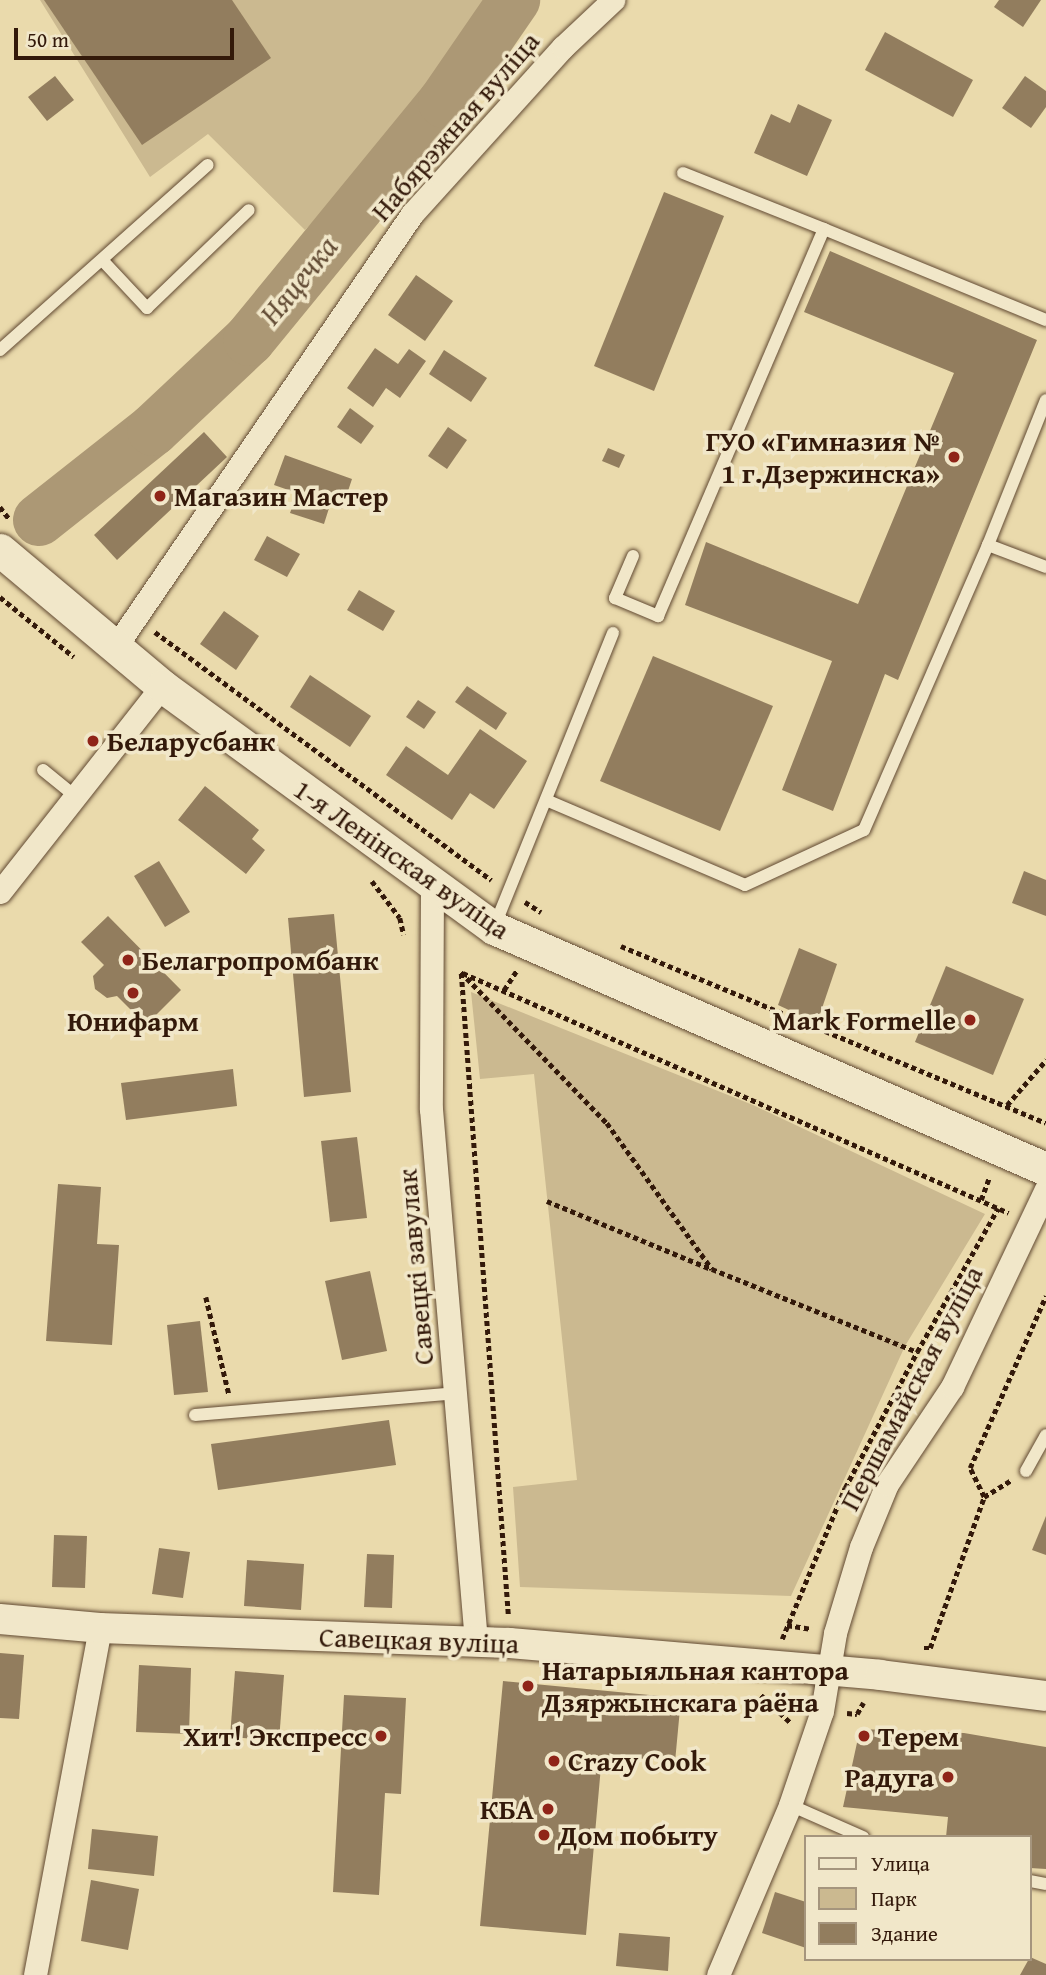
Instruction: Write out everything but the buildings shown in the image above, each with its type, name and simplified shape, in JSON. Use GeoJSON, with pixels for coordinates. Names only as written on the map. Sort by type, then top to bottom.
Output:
{"type":"FeatureCollection","features":[{"type":"Feature","properties":{"kind":"main road","name":"1-я Ленінская вуліца"},"geometry":{"type":"LineString","coordinates":[[9,539],[125,634],[162,686],[432,888],[494,928],[1046,1169]]}},
{"type":"Feature","properties":{"kind":"street","name":"Набярэжная вуліца"},"geometry":{"type":"LineString","coordinates":[[125,634],[412,214],[563,47],[613,0]]}},
{"type":"Feature","properties":{"kind":"street"},"geometry":{"type":"LineString","coordinates":[[0,892],[162,686]]}},
{"type":"Feature","properties":{"kind":"street","name":"Савецкі завулак"},"geometry":{"type":"LineString","coordinates":[[432,888],[431,1110],[475,1641]]}},
{"type":"Feature","properties":{"kind":"street","name":"Першамайская вуліца"},"geometry":{"type":"LineString","coordinates":[[718,1975],[790,1805],[822,1711],[827,1672],[861,1547],[887,1484],[952,1387],[1033,1222],[1046,1189]]}},
{"type":"Feature","properties":{"kind":"street","name":"Савецкая вуліца"},"geometry":{"type":"LineString","coordinates":[[0,1619],[100,1628],[510,1643],[827,1672],[1046,1696]]}},
{"type":"Feature","properties":{"kind":"street"},"geometry":{"type":"LineString","coordinates":[[35,1975],[100,1628]]}},
{"type":"Feature","properties":{"kind":"lane"},"geometry":{"type":"LineString","coordinates":[[0,350],[104,262],[208,165]]}},
{"type":"Feature","properties":{"kind":"lane"},"geometry":{"type":"LineString","coordinates":[[683,173],[1046,320]]}},
{"type":"Feature","properties":{"kind":"lane"},"geometry":{"type":"LineString","coordinates":[[104,262],[147,307],[249,210]]}},
{"type":"Feature","properties":{"kind":"lane"},"geometry":{"type":"LineString","coordinates":[[633,556],[615,598],[658,616],[824,229]]}},
{"type":"Feature","properties":{"kind":"lane"},"geometry":{"type":"LineString","coordinates":[[546,800],[746,885],[864,830],[988,545],[1046,400]]}},
{"type":"Feature","properties":{"kind":"lane"},"geometry":{"type":"LineString","coordinates":[[988,545],[1046,567]]}},
{"type":"Feature","properties":{"kind":"lane"},"geometry":{"type":"LineString","coordinates":[[494,928],[613,633]]}},
{"type":"Feature","properties":{"kind":"lane"},"geometry":{"type":"LineString","coordinates":[[43,770],[75,796]]}},
{"type":"Feature","properties":{"kind":"lane"},"geometry":{"type":"LineString","coordinates":[[195,1415],[455,1393]]}},
{"type":"Feature","properties":{"kind":"lane"},"geometry":{"type":"LineString","coordinates":[[1026,1471],[1046,1436]]}},
{"type":"Feature","properties":{"kind":"lane"},"geometry":{"type":"LineString","coordinates":[[790,1805],[858,1835]]}},
{"type":"Feature","properties":{"kind":"path"},"geometry":{"type":"LineString","coordinates":[[0,507],[9,539]]}},
{"type":"Feature","properties":{"kind":"path"},"geometry":{"type":"LineString","coordinates":[[0,597],[81,662]]}},
{"type":"Feature","properties":{"kind":"path"},"geometry":{"type":"LineString","coordinates":[[125,634],[163,636],[508,893],[551,917]]}},
{"type":"Feature","properties":{"kind":"path"},"geometry":{"type":"LineString","coordinates":[[363,874],[400,918],[411,959],[461,972],[1033,1222]]}},
{"type":"Feature","properties":{"kind":"path"},"geometry":{"type":"LineString","coordinates":[[461,972],[607,1123],[712,1269]]}},
{"type":"Feature","properties":{"kind":"path"},"geometry":{"type":"LineString","coordinates":[[461,972],[510,1643]]}},
{"type":"Feature","properties":{"kind":"path"},"geometry":{"type":"LineString","coordinates":[[1007,1105],[1046,1060]]}},
{"type":"Feature","properties":{"kind":"path"},"geometry":{"type":"LineString","coordinates":[[547,1201],[917,1352],[999,1208]]}},
{"type":"Feature","properties":{"kind":"path"},"geometry":{"type":"LineString","coordinates":[[984,1497],[970,1468],[1046,1296]]}},
{"type":"Feature","properties":{"kind":"path"},"geometry":{"type":"LineString","coordinates":[[206,1297],[233,1412]]}},
{"type":"Feature","properties":{"kind":"path"},"geometry":{"type":"LineString","coordinates":[[917,1648],[930,1648],[984,1497],[1026,1471]]}},
{"type":"Feature","properties":{"kind":"path"},"geometry":{"type":"LineString","coordinates":[[747,1693],[760,1695]]}},
{"type":"Feature","properties":{"kind":"green space"},"geometry":{"type":"Polygon","coordinates":[[[40,0],[495,0],[423,105],[305,230],[208,134],[150,177],[40,0]]]}},
{"type":"Feature","properties":{"kind":"green space"},"geometry":{"type":"Polygon","coordinates":[[[471,992],[753,1105],[985,1214],[905,1346],[791,1596],[520,1587],[513,1487],[577,1480],[534,1074],[480,1079],[471,992]]]}},
{"type":"Feature","properties":{"kind":"waterway","name":"Няцечка"},"geometry":{"type":"LineString","coordinates":[[39,520],[153,430],[249,340],[444,102],[514,0]]}},
{"type":"Feature","properties":{"kind":"place","name":"ГУО «Гимназия № 1 г.Дзержинска»"},"geometry":{"type":"Point","coordinates":[954,457]}},
{"type":"Feature","properties":{"kind":"place","name":"Магазин Мастер"},"geometry":{"type":"Point","coordinates":[160,496]}},
{"type":"Feature","properties":{"kind":"place","name":"Беларусбанк"},"geometry":{"type":"Point","coordinates":[93,741]}},
{"type":"Feature","properties":{"kind":"place","name":"Белагропромбанк"},"geometry":{"type":"Point","coordinates":[128,960]}},
{"type":"Feature","properties":{"kind":"place","name":"Юнифарм"},"geometry":{"type":"Point","coordinates":[133,993]}},
{"type":"Feature","properties":{"kind":"place","name":"Mark Formelle"},"geometry":{"type":"Point","coordinates":[970,1020]}},
{"type":"Feature","properties":{"kind":"place","name":"Натарыяльная кантора Дзяржынскага раёна"},"geometry":{"type":"Point","coordinates":[528,1686]}},
{"type":"Feature","properties":{"kind":"place","name":"Хит! Экспресс"},"geometry":{"type":"Point","coordinates":[381,1736]}},
{"type":"Feature","properties":{"kind":"place","name":"Терем"},"geometry":{"type":"Point","coordinates":[864,1736]}},
{"type":"Feature","properties":{"kind":"place","name":"Crazy Cook"},"geometry":{"type":"Point","coordinates":[554,1761]}},
{"type":"Feature","properties":{"kind":"place","name":"Радуга"},"geometry":{"type":"Point","coordinates":[948,1777]}},
{"type":"Feature","properties":{"kind":"place","name":"КБА"},"geometry":{"type":"Point","coordinates":[548,1809]}},
{"type":"Feature","properties":{"kind":"place","name":"Дом побыту"},"geometry":{"type":"Point","coordinates":[544,1835]}}]}
